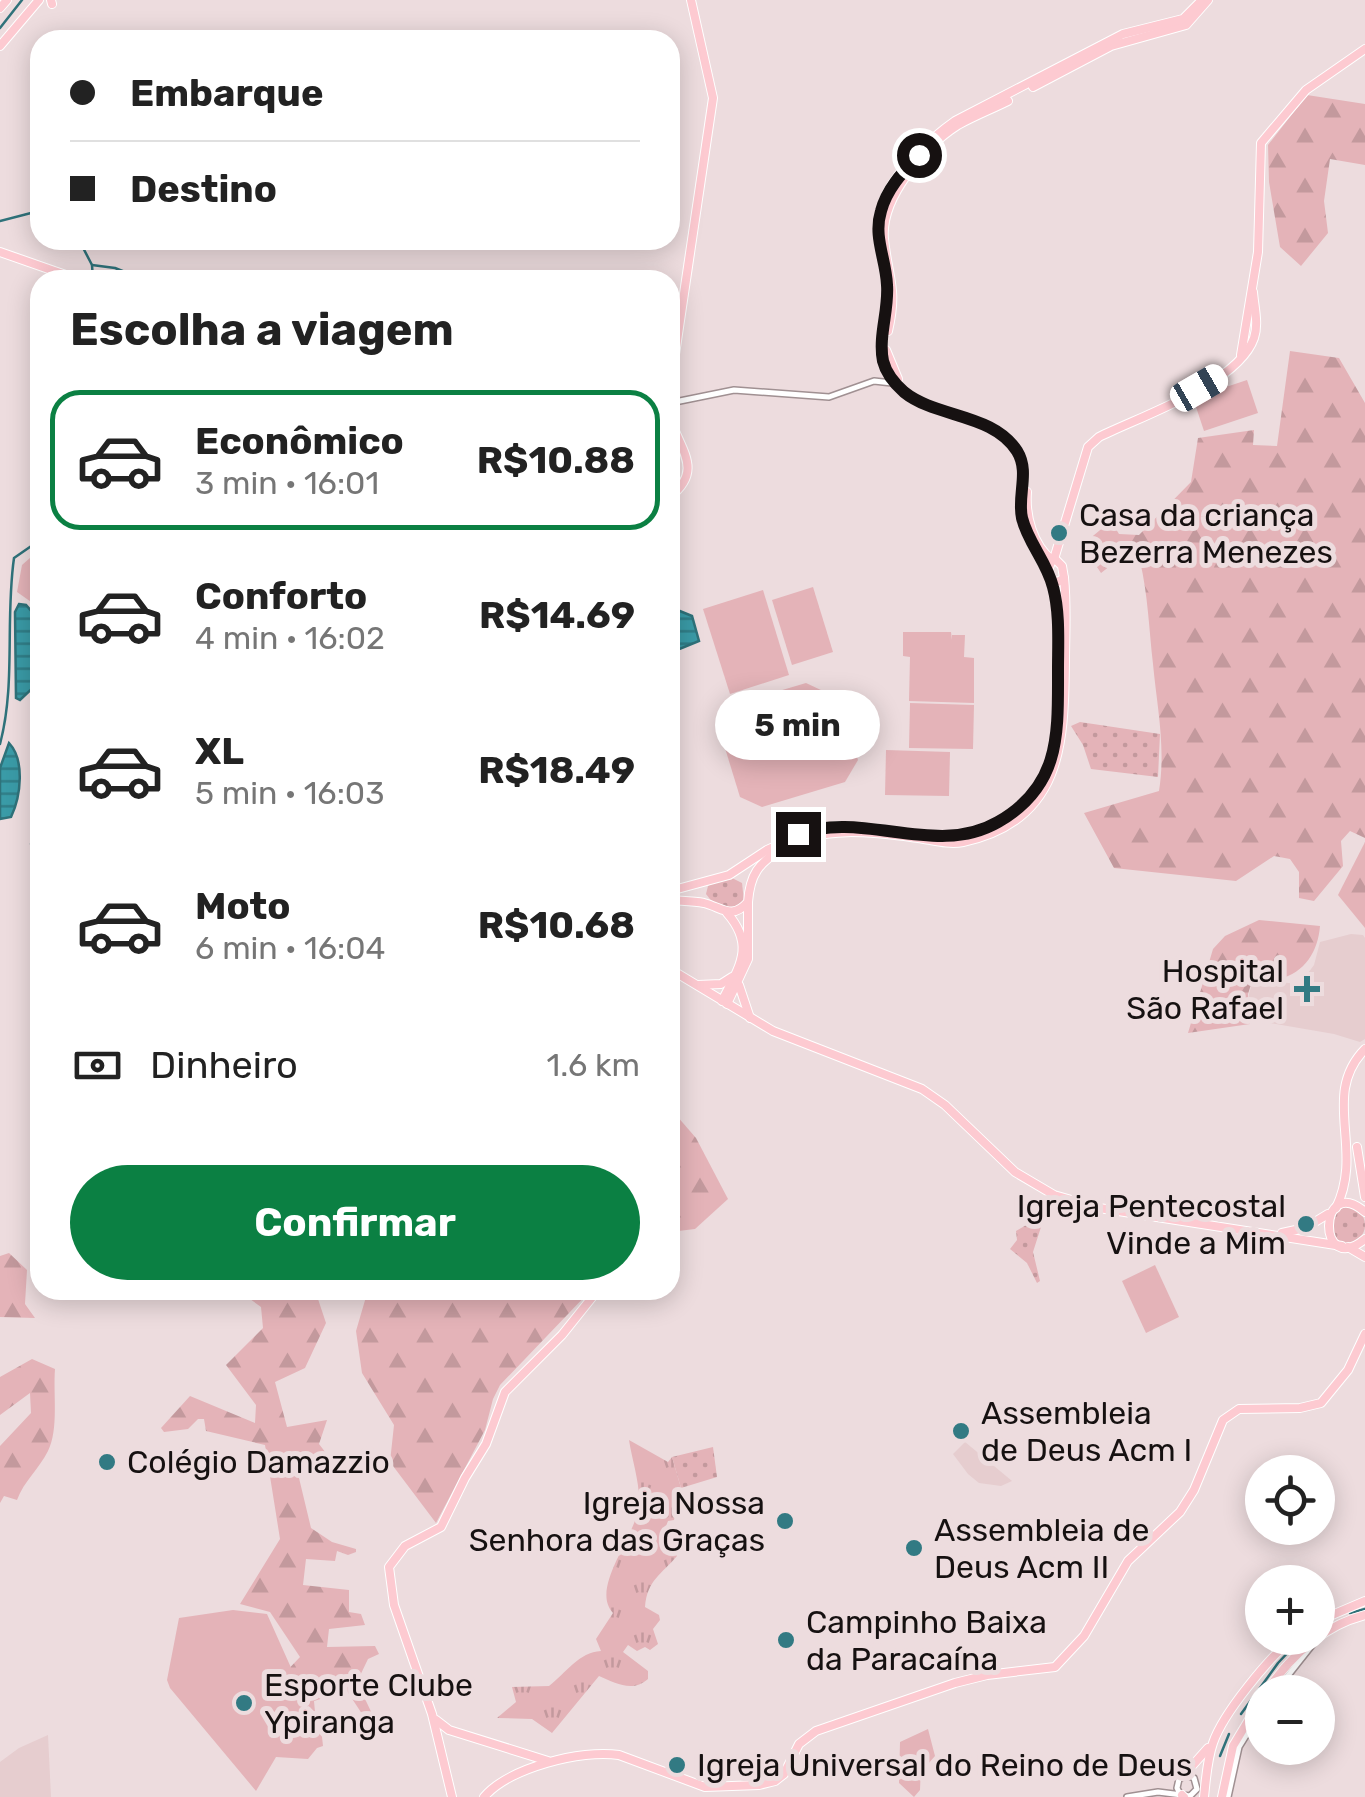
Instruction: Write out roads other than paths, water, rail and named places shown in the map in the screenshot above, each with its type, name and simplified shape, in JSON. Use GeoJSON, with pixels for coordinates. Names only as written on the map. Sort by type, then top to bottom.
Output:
{"type":"FeatureCollection","features":[{"type":"Feature","properties":{"kind":"main road"},"geometry":{"type":"LineString","coordinates":[[0,8],[6,0]]}},
{"type":"Feature","properties":{"kind":"main road"},"geometry":{"type":"LineString","coordinates":[[0,46],[38,0]]}},
{"type":"Feature","properties":{"kind":"main road"},"geometry":{"type":"LineString","coordinates":[[680,321],[713,98],[691,0]]}},
{"type":"Feature","properties":{"kind":"main road"},"geometry":{"type":"LineString","coordinates":[[680,888],[729,875],[767,850],[811,830],[850,826],[950,837],[972,834],[1020,808],[1039,785],[1057,742],[1058,638],[1052,581],[1022,519],[1022,464],[1009,441],[988,428],[914,399],[896,384],[884,366],[887,285],[878,228],[888,192],[902,173],[935,137],[962,116],[1123,34],[1183,19],[1205,0]]}},
{"type":"Feature","properties":{"kind":"main road"},"geometry":{"type":"LineString","coordinates":[[1062,566],[1041,549],[1028,520],[1028,470],[1012,437],[995,426],[917,395],[893,371],[886,346],[894,287],[884,238],[887,208],[906,176],[960,124],[1111,46],[1186,25],[1205,0]]}},
{"type":"Feature","properties":{"kind":"main road"},"geometry":{"type":"LineString","coordinates":[[1241,358],[1258,252],[1260,143],[1306,90],[1365,48]]}},
{"type":"Feature","properties":{"kind":"main road"},"geometry":{"type":"LineString","coordinates":[[0,252],[51,270]]}},
{"type":"Feature","properties":{"kind":"main road"},"geometry":{"type":"LineString","coordinates":[[1048,570],[1083,457],[1093,441],[1231,370],[1254,338],[1253,292]]}},
{"type":"Feature","properties":{"kind":"main road"},"geometry":{"type":"LineString","coordinates":[[1255,318],[1262,336]]}},
{"type":"Feature","properties":{"kind":"main road"},"geometry":{"type":"LineString","coordinates":[[680,441],[688,471],[680,488]]}},
{"type":"Feature","properties":{"kind":"main road"},"geometry":{"type":"LineString","coordinates":[[728,913],[738,912],[776,853],[810,836],[838,832],[960,842],[1000,828],[1020,816],[1051,778],[1064,730],[1066,612],[1061,538]]}},
{"type":"Feature","properties":{"kind":"main road"},"geometry":{"type":"LineString","coordinates":[[1052,581],[1064,578]]}},
{"type":"Feature","properties":{"kind":"main road"},"geometry":{"type":"LineString","coordinates":[[724,1002],[749,954],[748,896],[739,878],[729,875]]}},
{"type":"Feature","properties":{"kind":"main road"},"geometry":{"type":"LineString","coordinates":[[706,881],[702,892],[708,904]]}},
{"type":"Feature","properties":{"kind":"main road"},"geometry":{"type":"LineString","coordinates":[[680,901],[708,904],[728,913],[739,928],[744,946],[737,979],[750,1018]]}},
{"type":"Feature","properties":{"kind":"main road"},"geometry":{"type":"LineString","coordinates":[[680,975],[785,1037],[922,1090],[945,1105],[1015,1172],[1054,1195],[1099,1208],[1345,1247],[1365,1239]]}},
{"type":"Feature","properties":{"kind":"main road"},"geometry":{"type":"LineString","coordinates":[[696,985],[737,979]]}},
{"type":"Feature","properties":{"kind":"main road"},"geometry":{"type":"LineString","coordinates":[[1365,1052],[1354,1071],[1350,1091],[1365,1197]]}},
{"type":"Feature","properties":{"kind":"main road"},"geometry":{"type":"LineString","coordinates":[[1365,1052],[1353,1064],[1347,1080],[1354,1148],[1348,1189],[1327,1230],[1333,1240],[1365,1258]]}},
{"type":"Feature","properties":{"kind":"main road"},"geometry":{"type":"LineString","coordinates":[[1267,1234],[1305,1228],[1352,1204],[1365,1212]]}},
{"type":"Feature","properties":{"kind":"main road"},"geometry":{"type":"LineString","coordinates":[[452,1797],[433,1716],[394,1606],[389,1568],[404,1546],[442,1526],[464,1478],[486,1444],[505,1392],[562,1336],[591,1300]]}},
{"type":"Feature","properties":{"kind":"main road"},"geometry":{"type":"LineString","coordinates":[[484,1797],[500,1781],[590,1754],[619,1754],[710,1788],[767,1784],[781,1777],[801,1742],[824,1728],[955,1683],[1055,1666],[1092,1626],[1128,1561],[1180,1512],[1194,1490],[1223,1420],[1240,1409],[1300,1408],[1321,1402],[1348,1370],[1365,1334]]}},
{"type":"Feature","properties":{"kind":"main road"},"geometry":{"type":"LineString","coordinates":[[1335,1613],[1365,1601]]}},
{"type":"Feature","properties":{"kind":"main road"},"geometry":{"type":"LineString","coordinates":[[1335,1626],[1365,1615]]}},
{"type":"Feature","properties":{"kind":"main road"},"geometry":{"type":"LineString","coordinates":[[1182,1778],[1274,1655]]}},
{"type":"Feature","properties":{"kind":"main road"},"geometry":{"type":"LineString","coordinates":[[1279,1675],[1298,1655]]}},
{"type":"Feature","properties":{"kind":"main road"},"geometry":{"type":"LineString","coordinates":[[433,1716],[449,1730]]}},
{"type":"Feature","properties":{"kind":"main road"},"geometry":{"type":"LineString","coordinates":[[1222,1726],[1234,1726],[1241,1735]]}},
{"type":"Feature","properties":{"kind":"main road"},"geometry":{"type":"LineString","coordinates":[[1225,1797],[1229,1757],[1245,1728]]}},
{"type":"Feature","properties":{"kind":"main road"},"geometry":{"type":"LineString","coordinates":[[436,1734],[442,1729],[449,1730],[553,1762]]}},
{"type":"Feature","properties":{"kind":"main road"},"geometry":{"type":"LineString","coordinates":[[1204,1797],[1214,1740]]}},
{"type":"Feature","properties":{"kind":"main road"},"geometry":{"type":"LineString","coordinates":[[526,1772],[533,1765],[528,1755]]}},
{"type":"Feature","properties":{"kind":"street"},"geometry":{"type":"LineString","coordinates":[[874,381],[884,366]]}},
{"type":"Feature","properties":{"kind":"street"},"geometry":{"type":"LineString","coordinates":[[680,401],[734,390],[829,397],[874,381],[896,384]]}},
{"type":"Feature","properties":{"kind":"street"},"geometry":{"type":"LineString","coordinates":[[1287,1675],[1303,1655]]}},
{"type":"Feature","properties":{"kind":"street"},"geometry":{"type":"LineString","coordinates":[[1241,1735],[1245,1730]]}},
{"type":"Feature","properties":{"kind":"street"},"geometry":{"type":"LineString","coordinates":[[1182,1778],[1182,1795]]}},
{"type":"Feature","properties":{"kind":"street"},"geometry":{"type":"LineString","coordinates":[[1128,1797],[1158,1792],[1192,1795],[1198,1786],[1194,1778],[1182,1778],[1158,1792]]}},
{"type":"Feature","properties":{"kind":"water"},"geometry":{"type":"Polygon","coordinates":[[[19,604],[30,610],[30,690],[20,700],[16,698],[15,612],[19,604]]]}},
{"type":"Feature","properties":{"kind":"water"},"geometry":{"type":"Polygon","coordinates":[[[680,611],[692,616],[699,641],[680,649],[680,611]]]}},
{"type":"Feature","properties":{"kind":"water"},"geometry":{"type":"Polygon","coordinates":[[[9,743],[19,768],[19,789],[11,817],[0,819],[0,768],[9,743]]]}},
{"type":"Feature","properties":{"kind":"waterway"},"geometry":{"type":"LineString","coordinates":[[0,28],[22,0]]}},
{"type":"Feature","properties":{"kind":"waterway"},"geometry":{"type":"LineString","coordinates":[[0,221],[30,213]]}},
{"type":"Feature","properties":{"kind":"waterway"},"geometry":{"type":"LineString","coordinates":[[84,250],[92,270]]}},
{"type":"Feature","properties":{"kind":"waterway"},"geometry":{"type":"LineString","coordinates":[[92,265],[120,270]]}},
{"type":"Feature","properties":{"kind":"waterway"},"geometry":{"type":"LineString","coordinates":[[0,744],[8,698],[14,558],[30,547]]}},
{"type":"Feature","properties":{"kind":"waterway"},"geometry":{"type":"LineString","coordinates":[[1350,1613],[1365,1609]]}},
{"type":"Feature","properties":{"kind":"waterway"},"geometry":{"type":"LineString","coordinates":[[1241,1714],[1286,1655]]}},
{"type":"Feature","properties":{"kind":"waterway"},"geometry":{"type":"LineString","coordinates":[[1220,1756],[1229,1734]]}},
{"type":"Feature","properties":{"kind":"place","name":"Casa da criança Bezerra Menezes"},"geometry":{"type":"Point","coordinates":[1059,533]}},
{"type":"Feature","properties":{"kind":"place","name":"Hospital São Rafael"},"geometry":{"type":"Point","coordinates":[1307,989]}},
{"type":"Feature","properties":{"kind":"place","name":"Igreja Pentecostal Vinde a Mim"},"geometry":{"type":"Point","coordinates":[1306,1224]}},
{"type":"Feature","properties":{"kind":"place","name":"Assembleia de Deus Acm I"},"geometry":{"type":"Point","coordinates":[961,1431]}},
{"type":"Feature","properties":{"kind":"place","name":"Colégio Damazzio"},"geometry":{"type":"Point","coordinates":[107,1462]}},
{"type":"Feature","properties":{"kind":"place","name":"Igreja Nossa Senhora das Graças"},"geometry":{"type":"Point","coordinates":[785,1521]}},
{"type":"Feature","properties":{"kind":"place","name":"Assembleia de Deus Acm II"},"geometry":{"type":"Point","coordinates":[914,1548]}},
{"type":"Feature","properties":{"kind":"place","name":"Campinho Baixa da Paracaína"},"geometry":{"type":"Point","coordinates":[786,1640]}},
{"type":"Feature","properties":{"kind":"place","name":"Esporte Clube Ypiranga"},"geometry":{"type":"Point","coordinates":[244,1703]}},
{"type":"Feature","properties":{"kind":"place","name":"Igreja Universal do Reino de Deus"},"geometry":{"type":"Point","coordinates":[677,1765]}}]}
